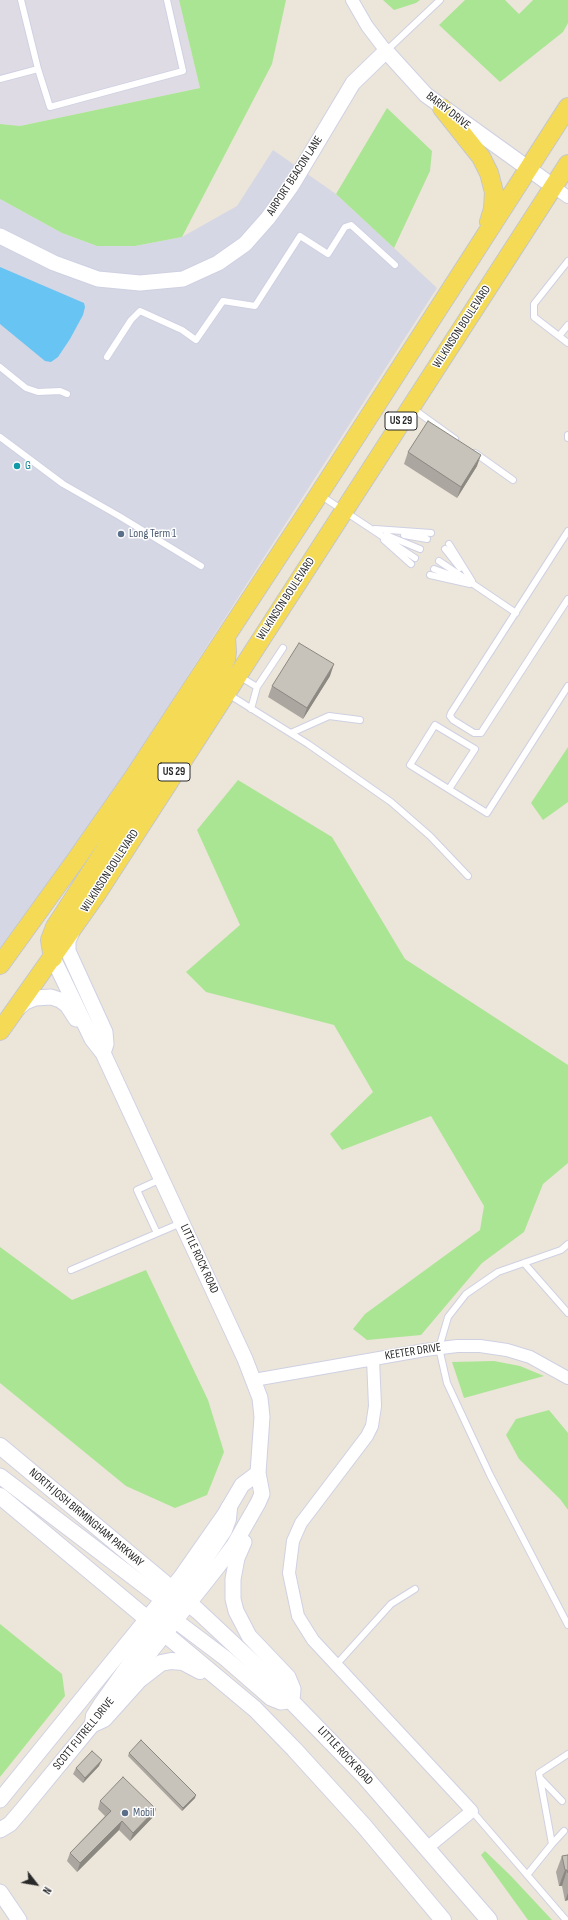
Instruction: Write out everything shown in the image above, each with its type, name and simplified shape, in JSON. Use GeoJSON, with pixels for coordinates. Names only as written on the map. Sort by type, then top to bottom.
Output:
{"type":"FeatureCollection","features":[{"type":"Feature","properties":{"kind":"main road","name":"US 29"},"geometry":{"type":"LineString","coordinates":[[0,965],[107,815],[226,637],[568,107]]}},
{"type":"Feature","properties":{"kind":"main road"},"geometry":{"type":"LineString","coordinates":[[442,108],[481,157],[489,173],[494,192],[494,209],[486,235]]}},
{"type":"Feature","properties":{"kind":"main road","name":"WILKINSON BOULEVARD"},"geometry":{"type":"LineString","coordinates":[[0,1031],[73,928],[568,164]]}},
{"type":"Feature","properties":{"kind":"main road"},"geometry":{"type":"LineString","coordinates":[[53,958],[50,940],[55,927],[216,679],[226,659],[226,637]]}},
{"type":"Feature","properties":{"kind":"main road","name":"NORTH JOSH BIRMINGHAM PARKWAY"},"geometry":{"type":"LineString","coordinates":[[0,1446],[172,1605]]}},
{"type":"Feature","properties":{"kind":"main road"},"geometry":{"type":"LineString","coordinates":[[0,1496],[219,1678],[254,1709],[294,1749],[364,1826],[443,1920]]}},
{"type":"Feature","properties":{"kind":"main road"},"geometry":{"type":"LineString","coordinates":[[93,1724],[94,1716],[101,1705],[155,1626],[163,1625],[172,1605],[224,1530],[228,1518],[229,1508]]}},
{"type":"Feature","properties":{"kind":"main road","name":"LITTLE ROCK ROAD"},"geometry":{"type":"LineString","coordinates":[[172,1605],[292,1700],[365,1777],[489,1920]]}},
{"type":"Feature","properties":{"kind":"main road"},"geometry":{"type":"LineString","coordinates":[[93,1724],[104,1719],[149,1670],[163,1662],[183,1662],[206,1676],[214,1679],[219,1678]]}},
{"type":"Feature","properties":{"kind":"street","name":"BARRY DRIVE"},"geometry":{"type":"LineString","coordinates":[[352,0],[367,26],[386,51],[426,95],[442,108],[568,197]]}},
{"type":"Feature","properties":{"kind":"street","name":"AIRPORT BEACON LANE"},"geometry":{"type":"LineString","coordinates":[[0,236],[54,263],[98,279],[140,283],[183,279],[218,263],[245,244],[268,218],[292,185],[353,83],[386,51]]}},
{"type":"Feature","properties":{"kind":"street"},"geometry":{"type":"LineString","coordinates":[[73,928],[68,941],[68,951],[105,1032],[106,1044],[103,1053]]}},
{"type":"Feature","properties":{"kind":"street","name":"LITTLE ROCK ROAD"},"geometry":{"type":"LineString","coordinates":[[53,958],[91,1037],[103,1053],[181,1223],[246,1359],[260,1398],[262,1417],[258,1473],[262,1494],[234,1545],[172,1605],[155,1626]]}},
{"type":"Feature","properties":{"kind":"street"},"geometry":{"type":"LineString","coordinates":[[14,1013],[30,1000],[39,997],[54,998],[67,1005],[83,1031],[91,1037]]}},
{"type":"Feature","properties":{"kind":"street","name":"KEETER DRIVE"},"geometry":{"type":"LineString","coordinates":[[254,1380],[457,1346],[480,1346],[508,1350],[530,1357],[568,1378]]}},
{"type":"Feature","properties":{"kind":"street"},"geometry":{"type":"LineString","coordinates":[[373,1359],[375,1406],[372,1426],[367,1436],[301,1523],[293,1541],[289,1573],[292,1595],[298,1616],[313,1640],[472,1811],[427,1848]]}},
{"type":"Feature","properties":{"kind":"street"},"geometry":{"type":"LineString","coordinates":[[229,1508],[242,1485],[258,1473]]}},
{"type":"Feature","properties":{"kind":"street"},"geometry":{"type":"LineString","coordinates":[[0,1476],[172,1605],[229,1661],[270,1698],[281,1702],[292,1700],[293,1689],[288,1678],[249,1636],[234,1605],[233,1584],[235,1564],[250,1528],[253,1518],[253,1510]]}},
{"type":"Feature","properties":{"kind":"street","name":"SCOTT FUTRELL DRIVE"},"geometry":{"type":"LineString","coordinates":[[0,1800],[155,1626]]}},
{"type":"Feature","properties":{"kind":"street","name":"SCOTT FUTRELL DRIVE"},"geometry":{"type":"LineString","coordinates":[[0,1830],[10,1824],[93,1724]]}},
{"type":"Feature","properties":{"kind":"street"},"geometry":{"type":"LineString","coordinates":[[0,1892],[19,1920]]}},
{"type":"Feature","properties":{"kind":"lane"},"geometry":{"type":"LineString","coordinates":[[21,0],[38,69],[50,107],[183,71],[167,0]]}},
{"type":"Feature","properties":{"kind":"lane"},"geometry":{"type":"LineString","coordinates":[[386,51],[440,0]]}},
{"type":"Feature","properties":{"kind":"lane"},"geometry":{"type":"LineString","coordinates":[[0,78],[38,69]]}},
{"type":"Feature","properties":{"kind":"lane"},"geometry":{"type":"LineString","coordinates":[[107,357],[131,320],[140,311],[167,322],[196,340],[223,301],[255,306],[300,236],[328,254],[345,227],[351,225],[395,265]]}},
{"type":"Feature","properties":{"kind":"lane"},"geometry":{"type":"LineString","coordinates":[[568,261],[534,304],[534,317],[568,343]]}},
{"type":"Feature","properties":{"kind":"lane"},"geometry":{"type":"LineString","coordinates":[[559,336],[568,325]]}},
{"type":"Feature","properties":{"kind":"lane"},"geometry":{"type":"LineString","coordinates":[[0,367],[26,388],[38,392],[60,391],[67,394]]}},
{"type":"Feature","properties":{"kind":"lane"},"geometry":{"type":"LineString","coordinates":[[410,407],[458,441]]}},
{"type":"Feature","properties":{"kind":"lane"},"geometry":{"type":"LineString","coordinates":[[0,437],[63,484],[119,516],[200,566]]}},
{"type":"Feature","properties":{"kind":"lane"},"geometry":{"type":"LineString","coordinates":[[471,450],[513,480]]}},
{"type":"Feature","properties":{"kind":"lane"},"geometry":{"type":"LineString","coordinates":[[318,494],[415,558]]}},
{"type":"Feature","properties":{"kind":"lane"},"geometry":{"type":"LineString","coordinates":[[373,529],[429,536]]}},
{"type":"Feature","properties":{"kind":"lane"},"geometry":{"type":"LineString","coordinates":[[373,529],[420,549]]}},
{"type":"Feature","properties":{"kind":"lane"},"geometry":{"type":"LineString","coordinates":[[373,529],[411,564]]}},
{"type":"Feature","properties":{"kind":"lane"},"geometry":{"type":"LineString","coordinates":[[568,531],[451,713],[450,716],[453,720],[474,733],[481,733],[568,599]]}},
{"type":"Feature","properties":{"kind":"lane"},"geometry":{"type":"LineString","coordinates":[[449,544],[474,584]]}},
{"type":"Feature","properties":{"kind":"lane"},"geometry":{"type":"LineString","coordinates":[[445,550],[474,584]]}},
{"type":"Feature","properties":{"kind":"lane"},"geometry":{"type":"LineString","coordinates":[[439,561],[516,613]]}},
{"type":"Feature","properties":{"kind":"lane"},"geometry":{"type":"LineString","coordinates":[[434,568],[474,584]]}},
{"type":"Feature","properties":{"kind":"lane"},"geometry":{"type":"LineString","coordinates":[[430,575],[474,584]]}},
{"type":"Feature","properties":{"kind":"lane"},"geometry":{"type":"LineString","coordinates":[[251,709],[257,687],[282,648]]}},
{"type":"Feature","properties":{"kind":"lane"},"geometry":{"type":"LineString","coordinates":[[237,674],[257,687]]}},
{"type":"Feature","properties":{"kind":"lane"},"geometry":{"type":"LineString","coordinates":[[449,789],[475,749],[435,725],[410,765],[487,813],[568,686]]}},
{"type":"Feature","properties":{"kind":"lane"},"geometry":{"type":"LineString","coordinates":[[225,692],[291,733],[391,802],[430,836],[468,876]]}},
{"type":"Feature","properties":{"kind":"lane"},"geometry":{"type":"LineString","coordinates":[[291,733],[329,716],[360,720]]}},
{"type":"Feature","properties":{"kind":"lane"},"geometry":{"type":"LineString","coordinates":[[157,1233],[137,1190],[161,1178]]}},
{"type":"Feature","properties":{"kind":"lane"},"geometry":{"type":"LineString","coordinates":[[71,1270],[181,1223]]}},
{"type":"Feature","properties":{"kind":"lane"},"geometry":{"type":"LineString","coordinates":[[568,1244],[561,1250],[498,1272],[466,1294],[448,1317],[439,1348],[447,1383],[490,1475],[568,1625]]}},
{"type":"Feature","properties":{"kind":"lane"},"geometry":{"type":"LineString","coordinates":[[524,1263],[568,1313]]}},
{"type":"Feature","properties":{"kind":"lane"},"geometry":{"type":"LineString","coordinates":[[336,1665],[392,1604],[415,1589]]}},
{"type":"Feature","properties":{"kind":"lane"},"geometry":{"type":"LineString","coordinates":[[552,1844],[539,1773],[568,1754]]}},
{"type":"Feature","properties":{"kind":"lane"},"geometry":{"type":"LineString","coordinates":[[540,1778],[562,1801]]}},
{"type":"Feature","properties":{"kind":"lane"},"geometry":{"type":"LineString","coordinates":[[472,1811],[566,1920]]}},
{"type":"Feature","properties":{"kind":"lane"},"geometry":{"type":"LineString","coordinates":[[527,1875],[564,1830]]}},
{"type":"Feature","properties":{"kind":"shaded area"},"geometry":{"type":"Polygon","coordinates":[[[0,0],[179,0],[200,88],[20,126],[0,124],[0,0]]]}},
{"type":"Feature","properties":{"kind":"shaded area","name":"Long Term 1"},"geometry":{"type":"Polygon","coordinates":[[[273,150],[336,194],[437,288],[56,881],[0,954],[0,199],[62,233],[97,246],[135,246],[182,237],[237,206],[273,150]]]}},
{"type":"Feature","properties":{"kind":"green space"},"geometry":{"type":"Polygon","coordinates":[[[179,0],[286,0],[272,64],[182,237],[135,246],[97,246],[62,233],[0,199],[0,124],[20,126],[200,88],[179,0]]]}},
{"type":"Feature","properties":{"kind":"green space"},"geometry":{"type":"Polygon","coordinates":[[[383,0],[420,0],[416,3],[394,10],[383,0]]]}},
{"type":"Feature","properties":{"kind":"green space"},"geometry":{"type":"Polygon","coordinates":[[[465,0],[505,0],[519,14],[533,0],[568,0],[568,23],[563,32],[500,82],[439,25],[465,0]]]}},
{"type":"Feature","properties":{"kind":"green space"},"geometry":{"type":"Polygon","coordinates":[[[387,108],[432,151],[430,171],[394,248],[336,194],[387,108]]]}},
{"type":"Feature","properties":{"kind":"green space"},"geometry":{"type":"Polygon","coordinates":[[[568,747],[568,802],[543,820],[531,803],[568,747]]]}},
{"type":"Feature","properties":{"kind":"green space"},"geometry":{"type":"Polygon","coordinates":[[[238,780],[332,837],[405,959],[568,1065],[568,1163],[543,1184],[524,1232],[482,1263],[421,1335],[367,1340],[353,1329],[365,1314],[480,1230],[484,1206],[431,1116],[342,1150],[330,1134],[373,1092],[334,1025],[206,992],[186,972],[240,925],[197,830],[238,780]]]}},
{"type":"Feature","properties":{"kind":"green space"},"geometry":{"type":"Polygon","coordinates":[[[0,1247],[72,1300],[146,1270],[208,1400],[224,1452],[207,1495],[175,1508],[126,1486],[0,1383],[0,1247]]]}},
{"type":"Feature","properties":{"kind":"green space"},"geometry":{"type":"Polygon","coordinates":[[[494,1361],[520,1366],[544,1376],[464,1398],[452,1362],[494,1361]]]}},
{"type":"Feature","properties":{"kind":"green space"},"geometry":{"type":"Polygon","coordinates":[[[549,1410],[568,1433],[568,1510],[560,1499],[519,1459],[506,1435],[516,1419],[549,1410]]]}},
{"type":"Feature","properties":{"kind":"green space"},"geometry":{"type":"Polygon","coordinates":[[[0,1624],[62,1674],[65,1696],[0,1777],[0,1624]]]}},
{"type":"Feature","properties":{"kind":"green space"},"geometry":{"type":"Polygon","coordinates":[[[485,1851],[510,1875],[552,1920],[528,1920],[481,1855],[485,1851]]]}},
{"type":"Feature","properties":{"kind":"water"},"geometry":{"type":"Polygon","coordinates":[[[0,267],[84,303],[85,307],[83,315],[70,339],[58,357],[51,362],[45,361],[0,324],[0,267]]]}},
{"type":"Feature","properties":{"kind":"building"},"geometry":{"type":"Polygon","coordinates":[[[428,421],[481,455],[461,487],[408,452],[428,421]]]}},
{"type":"Feature","properties":{"kind":"building"},"geometry":{"type":"Polygon","coordinates":[[[299,643],[334,664],[307,708],[272,686],[299,643]]]}},
{"type":"Feature","properties":{"kind":"building"},"geometry":{"type":"Polygon","coordinates":[[[141,1740],[196,1795],[183,1808],[129,1753],[141,1740]]]}},
{"type":"Feature","properties":{"kind":"building"},"geometry":{"type":"Polygon","coordinates":[[[92,1751],[102,1760],[85,1778],[76,1768],[92,1751]]]}},
{"type":"Feature","properties":{"kind":"building"},"geometry":{"type":"Polygon","coordinates":[[[123,1777],[156,1809],[133,1833],[122,1821],[80,1863],[70,1853],[111,1811],[100,1801],[123,1777]]]}},
{"type":"Feature","properties":{"kind":"building"},"geometry":{"type":"Polygon","coordinates":[[[568,1855],[568,1873],[567,1870],[565,1870],[562,1856],[568,1855]]]}},
{"type":"Feature","properties":{"kind":"place","name":"G"},"geometry":{"type":"Point","coordinates":[17,466]}},
{"type":"Feature","properties":{"kind":"place","name":"Long Term 1"},"geometry":{"type":"Point","coordinates":[121,534]}},
{"type":"Feature","properties":{"kind":"place","name":"Mobil"},"geometry":{"type":"Point","coordinates":[125,1813]}}]}
